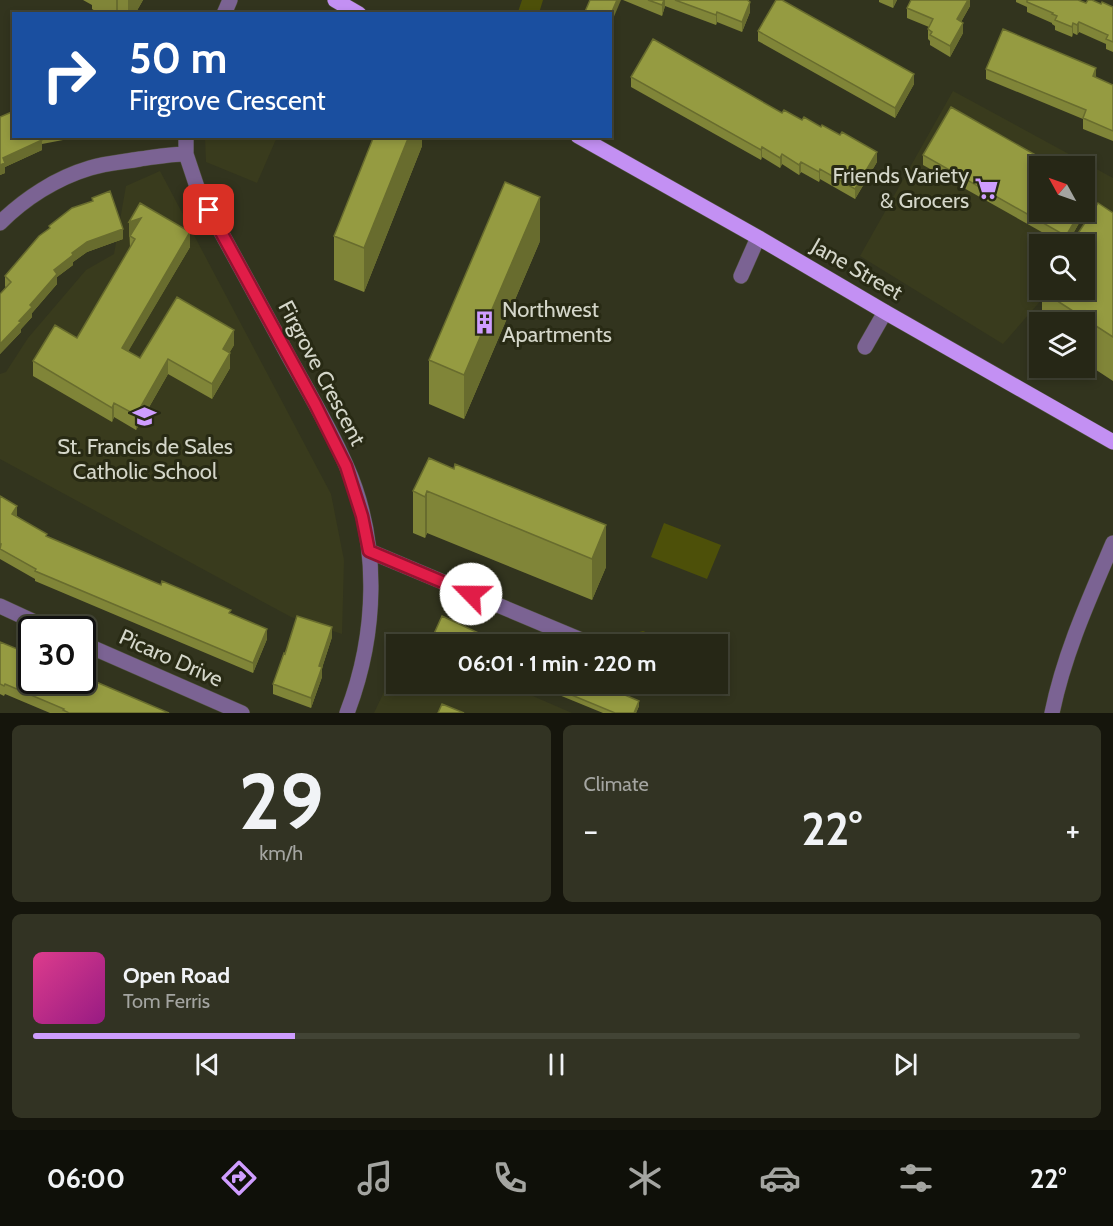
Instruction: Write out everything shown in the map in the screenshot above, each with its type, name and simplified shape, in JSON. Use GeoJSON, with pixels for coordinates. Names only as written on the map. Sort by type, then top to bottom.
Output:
{"type":"FeatureCollection","features":[{"type":"Feature","properties":{"kind":"main road"},"geometry":{"type":"LineString","coordinates":[[335,0],[356,12]]}},
{"type":"Feature","properties":{"kind":"main road","name":"Jane Street"},"geometry":{"type":"LineString","coordinates":[[582,138],[1113,442]]}},
{"type":"Feature","properties":{"kind":"street","name":"Firgrove Crescent"},"geometry":{"type":"LineString","coordinates":[[186,138],[186,154],[198,190],[309,393],[346,466],[362,516],[369,551],[371,589],[366,646],[355,692],[346,713]]}},
{"type":"Feature","properties":{"kind":"street"},"geometry":{"type":"LineString","coordinates":[[0,223],[35,194],[60,180],[88,169],[163,155],[186,154]]}},
{"type":"Feature","properties":{"kind":"street"},"geometry":{"type":"LineString","coordinates":[[741,276],[759,238]]}},
{"type":"Feature","properties":{"kind":"street"},"geometry":{"type":"LineString","coordinates":[[866,347],[885,312]]}},
{"type":"Feature","properties":{"kind":"street"},"geometry":{"type":"LineString","coordinates":[[1052,713],[1057,686],[1073,638],[1113,543]]}},
{"type":"Feature","properties":{"kind":"street"},"geometry":{"type":"LineString","coordinates":[[369,551],[567,634]]}},
{"type":"Feature","properties":{"kind":"street"},"geometry":{"type":"LineString","coordinates":[[0,606],[19,616]]}},
{"type":"Feature","properties":{"kind":"street","name":"Picaro Drive"},"geometry":{"type":"LineString","coordinates":[[96,649],[242,713]]}},
{"type":"Feature","properties":{"kind":"shaded area"},"geometry":{"type":"Polygon","coordinates":[[[522,0],[543,0],[539,12],[518,12],[522,0]]]}},
{"type":"Feature","properties":{"kind":"shaded area"},"geometry":{"type":"Polygon","coordinates":[[[953,91],[1073,156],[1029,156],[1029,222],[1095,222],[1095,168],[1113,178],[1113,238],[1095,242],[1095,234],[1029,234],[1029,300],[1041,300],[1003,344],[860,256],[953,91]]]}},
{"type":"Feature","properties":{"kind":"shaded area"},"geometry":{"type":"Polygon","coordinates":[[[205,138],[277,138],[257,183],[206,162],[205,138]]]}},
{"type":"Feature","properties":{"kind":"shaded area","name":"St. Francis de Sales Catholic School"},"geometry":{"type":"Polygon","coordinates":[[[160,171],[331,494],[344,560],[342,634],[291,617],[0,459],[0,374],[6,372],[28,338],[86,270],[114,254],[126,186],[160,171]]]}},
{"type":"Feature","properties":{"kind":"shaded area"},"geometry":{"type":"Polygon","coordinates":[[[664,523],[721,545],[707,579],[651,557],[664,523]]]}},
{"type":"Feature","properties":{"kind":"shaded area"},"geometry":{"type":"Polygon","coordinates":[[[643,631],[650,634],[636,634],[643,631]]]}},
{"type":"Feature","properties":{"kind":"shaded area"},"geometry":{"type":"Polygon","coordinates":[[[386,682],[386,694],[528,694],[572,713],[374,713],[386,682]]]}},
{"type":"Feature","properties":{"kind":"building"},"geometry":{"type":"Polygon","coordinates":[[[590,0],[617,0],[612,12],[585,12],[590,0]]]}},
{"type":"Feature","properties":{"kind":"building"},"geometry":{"type":"Polygon","coordinates":[[[648,0],[664,0],[662,5],[648,0]]]}},
{"type":"Feature","properties":{"kind":"building"},"geometry":{"type":"Polygon","coordinates":[[[675,0],[747,0],[750,2],[742,22],[675,0]]]}},
{"type":"Feature","properties":{"kind":"building"},"geometry":{"type":"Polygon","coordinates":[[[776,0],[782,0],[914,74],[895,108],[758,31],[776,0]]]}},
{"type":"Feature","properties":{"kind":"building"},"geometry":{"type":"Polygon","coordinates":[[[911,0],[968,0],[957,19],[963,23],[950,46],[930,35],[932,32],[928,29],[933,19],[907,8],[911,0]]]}},
{"type":"Feature","properties":{"kind":"building"},"geometry":{"type":"Polygon","coordinates":[[[1027,0],[1078,0],[1086,3],[1092,0],[1113,7],[1113,42],[1106,39],[1108,35],[1079,22],[1077,25],[1073,23],[1072,27],[1055,20],[1057,16],[1053,13],[1027,0]]]}},
{"type":"Feature","properties":{"kind":"building"},"geometry":{"type":"Polygon","coordinates":[[[1003,29],[1096,68],[1093,76],[1113,85],[1113,131],[1083,118],[1086,110],[986,69],[1003,29]]]}},
{"type":"Feature","properties":{"kind":"building"},"geometry":{"type":"Polygon","coordinates":[[[653,39],[782,113],[784,110],[802,120],[804,117],[840,135],[842,132],[877,152],[855,189],[820,169],[819,172],[801,162],[799,165],[782,154],[780,158],[762,147],[761,150],[631,77],[653,39]]]}},
{"type":"Feature","properties":{"kind":"building"},"geometry":{"type":"Polygon","coordinates":[[[951,107],[1037,156],[1029,156],[1029,215],[923,155],[951,107]]]}},
{"type":"Feature","properties":{"kind":"building"},"geometry":{"type":"Polygon","coordinates":[[[12,112],[12,138],[41,138],[42,140],[3,158],[5,163],[0,165],[0,117],[12,112]]]}},
{"type":"Feature","properties":{"kind":"building"},"geometry":{"type":"Polygon","coordinates":[[[373,138],[408,138],[364,248],[334,236],[373,138]]]}},
{"type":"Feature","properties":{"kind":"building"},"geometry":{"type":"Polygon","coordinates":[[[505,182],[540,197],[464,375],[429,360],[505,182]]]}},
{"type":"Feature","properties":{"kind":"building"},"geometry":{"type":"Polygon","coordinates":[[[110,191],[123,229],[87,242],[72,253],[73,255],[54,270],[57,274],[30,305],[32,307],[19,321],[21,322],[0,344],[0,294],[11,282],[5,276],[39,236],[50,228],[49,226],[72,208],[93,201],[92,198],[110,191]]]}},
{"type":"Feature","properties":{"kind":"building"},"geometry":{"type":"Polygon","coordinates":[[[140,203],[190,232],[122,348],[140,358],[177,297],[234,330],[223,349],[230,353],[212,384],[168,359],[136,415],[114,403],[112,408],[33,361],[55,325],[77,338],[135,239],[130,236],[141,218],[129,222],[140,203]]]}},
{"type":"Feature","properties":{"kind":"building"},"geometry":{"type":"Polygon","coordinates":[[[1098,203],[1113,213],[1113,337],[1095,325],[1095,312],[1074,312],[1056,300],[1095,300],[1095,234],[1078,234],[1085,222],[1095,222],[1095,208],[1098,203]]]}},
{"type":"Feature","properties":{"kind":"building"},"geometry":{"type":"Polygon","coordinates":[[[1041,222],[1074,222],[1067,234],[1062,234],[1041,222]]]}},
{"type":"Feature","properties":{"kind":"building"},"geometry":{"type":"Polygon","coordinates":[[[429,458],[454,469],[455,464],[606,525],[592,559],[427,491],[425,497],[413,491],[429,458]]]}},
{"type":"Feature","properties":{"kind":"building"},"geometry":{"type":"Polygon","coordinates":[[[0,496],[17,506],[12,514],[47,534],[46,536],[161,585],[162,581],[231,610],[229,613],[267,629],[253,663],[35,571],[36,569],[0,549],[0,496]]]}},
{"type":"Feature","properties":{"kind":"building"},"geometry":{"type":"Polygon","coordinates":[[[297,616],[332,627],[311,698],[273,684],[297,616]]]}},
{"type":"Feature","properties":{"kind":"building"},"geometry":{"type":"Polygon","coordinates":[[[442,616],[480,634],[434,634],[442,616]]]}},
{"type":"Feature","properties":{"kind":"building"},"geometry":{"type":"Polygon","coordinates":[[[0,642],[18,649],[18,690],[0,684],[0,642]]]}},
{"type":"Feature","properties":{"kind":"building"},"geometry":{"type":"Polygon","coordinates":[[[96,682],[169,713],[69,713],[29,694],[96,694],[96,682]]]}},
{"type":"Feature","properties":{"kind":"building"},"geometry":{"type":"Polygon","coordinates":[[[569,694],[623,694],[639,701],[634,713],[615,713],[569,694]]]}},
{"type":"Feature","properties":{"kind":"building"},"geometry":{"type":"Polygon","coordinates":[[[442,704],[464,713],[438,713],[442,704]]]}},
{"type":"Feature","properties":{"kind":"place","name":"Friends Variety & Grocers"},"geometry":{"type":"Point","coordinates":[987,188]}},
{"type":"Feature","properties":{"kind":"place","name":"Northwest Apartments"},"geometry":{"type":"Point","coordinates":[484,322]}},
{"type":"Feature","properties":{"kind":"place","name":"St. Francis de Sales Catholic School"},"geometry":{"type":"Point","coordinates":[145,417]}},
{"type":"Feature","properties":{"kind":"route"},"geometry":{"type":"LineString","coordinates":[[209,210],[315,404],[346,466],[356,493],[369,551],[471,594]]}}]}
